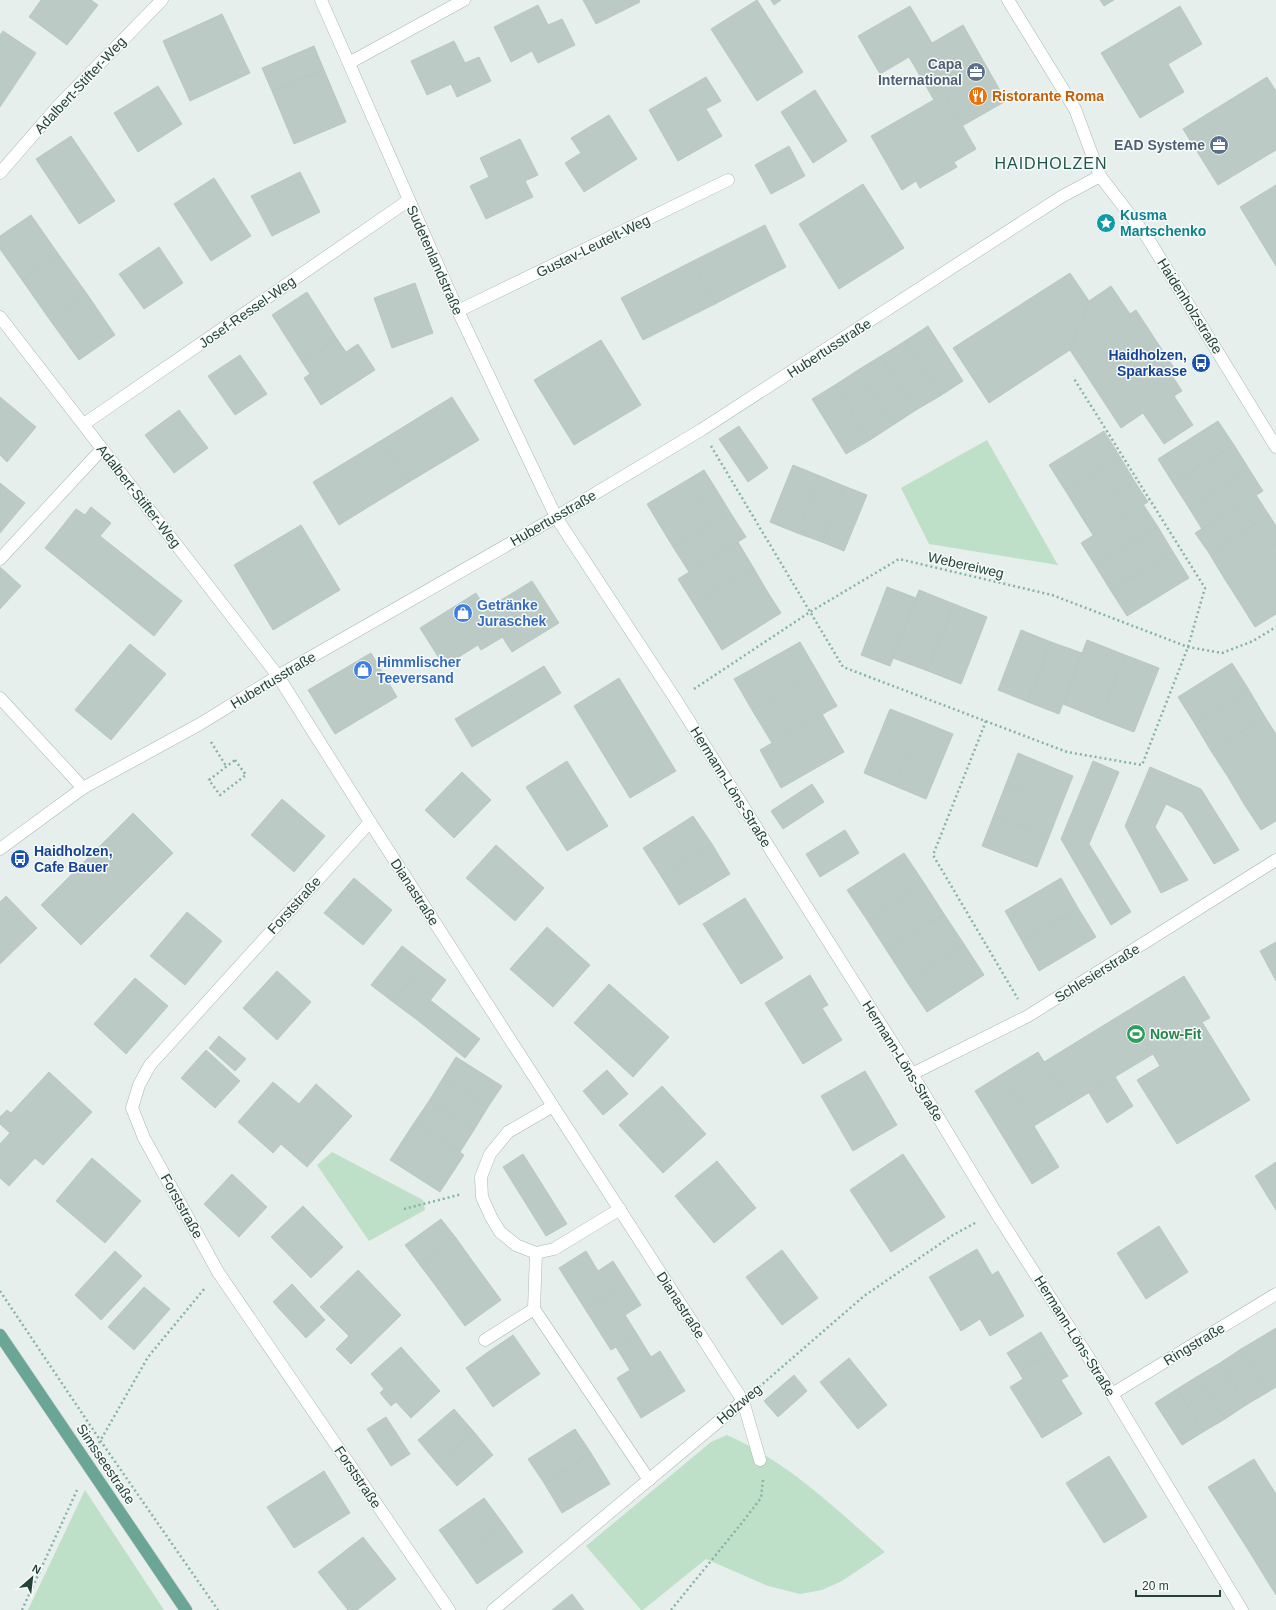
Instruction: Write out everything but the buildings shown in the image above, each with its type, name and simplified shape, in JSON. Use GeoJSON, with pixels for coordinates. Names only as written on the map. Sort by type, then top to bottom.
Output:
{"type":"FeatureCollection","features":[{"type":"Feature","properties":{"kind":"main road","name":"Simsseestraße"},"geometry":{"type":"LineString","coordinates":[[0,1335],[89,1464],[186,1610]]}},
{"type":"Feature","properties":{"kind":"street","name":"Adalbert-Stifter-Weg"},"geometry":{"type":"LineString","coordinates":[[0,173],[59,105],[162,0]]}},
{"type":"Feature","properties":{"kind":"street","name":"Sudetenlandstraße"},"geometry":{"type":"LineString","coordinates":[[321,0],[458,312],[556,517]]}},
{"type":"Feature","properties":{"kind":"street"},"geometry":{"type":"LineString","coordinates":[[349,63],[464,0]]}},
{"type":"Feature","properties":{"kind":"street","name":"Haidenholzstraße"},"geometry":{"type":"LineString","coordinates":[[1008,0],[1075,109],[1100,176],[1147,237],[1276,447]]}},
{"type":"Feature","properties":{"kind":"street","name":"Hubertusstraße"},"geometry":{"type":"LineString","coordinates":[[0,849],[83,788],[200,724],[278,676],[556,517],[702,430],[1061,197],[1100,176]]}},
{"type":"Feature","properties":{"kind":"street","name":"Gustav-Leutelt-Weg"},"geometry":{"type":"LineString","coordinates":[[458,312],[728,180]]}},
{"type":"Feature","properties":{"kind":"street","name":"Josef-Ressel-Weg"},"geometry":{"type":"LineString","coordinates":[[84,424],[409,200]]}},
{"type":"Feature","properties":{"kind":"street","name":"Adalbert-Stifter-Weg"},"geometry":{"type":"LineString","coordinates":[[0,316],[278,676]]}},
{"type":"Feature","properties":{"kind":"street"},"geometry":{"type":"LineString","coordinates":[[0,559],[102,449]]}},
{"type":"Feature","properties":{"kind":"street","name":"Hermann-Löns-Straße"},"geometry":{"type":"LineString","coordinates":[[556,517],[676,700],[912,1074],[995,1211],[1112,1394],[1242,1610]]}},
{"type":"Feature","properties":{"kind":"street","name":"Dianastraße"},"geometry":{"type":"LineString","coordinates":[[278,676],[370,822],[743,1401],[760,1460]]}},
{"type":"Feature","properties":{"kind":"street"},"geometry":{"type":"LineString","coordinates":[[0,698],[83,788]]}},
{"type":"Feature","properties":{"kind":"street","name":"Forststraße"},"geometry":{"type":"LineString","coordinates":[[370,822],[150,1065],[138,1085],[132,1108],[144,1138],[218,1272],[449,1610]]}},
{"type":"Feature","properties":{"kind":"street","name":"Schlesierstraße"},"geometry":{"type":"LineString","coordinates":[[912,1074],[1028,1016],[1276,860]]}},
{"type":"Feature","properties":{"kind":"street"},"geometry":{"type":"LineString","coordinates":[[553,1106],[508,1132],[490,1154],[481,1177],[482,1197],[500,1232],[516,1245],[536,1253],[554,1249],[620,1209]]}},
{"type":"Feature","properties":{"kind":"street"},"geometry":{"type":"LineString","coordinates":[[536,1253],[534,1309],[648,1480]]}},
{"type":"Feature","properties":{"kind":"street","name":"Ringstraße"},"geometry":{"type":"LineString","coordinates":[[1112,1394],[1276,1294]]}},
{"type":"Feature","properties":{"kind":"street"},"geometry":{"type":"LineString","coordinates":[[485,1340],[534,1309]]}},
{"type":"Feature","properties":{"kind":"street","name":"Holzweg"},"geometry":{"type":"LineString","coordinates":[[493,1610],[743,1401]]}},
{"type":"Feature","properties":{"kind":"path"},"geometry":{"type":"LineString","coordinates":[[702,430],[843,667],[1067,752],[1142,765],[1188,647],[1205,588],[1073,377]]}},
{"type":"Feature","properties":{"kind":"path","name":"Webereiweg"},"geometry":{"type":"LineString","coordinates":[[676,700],[810,612],[899,559],[1052,596],[1188,647],[1222,653],[1253,641],[1276,627]]}},
{"type":"Feature","properties":{"kind":"path"},"geometry":{"type":"LineString","coordinates":[[986,721],[933,856],[1028,1016]]}},
{"type":"Feature","properties":{"kind":"path"},"geometry":{"type":"LineString","coordinates":[[200,724],[226,766]]}},
{"type":"Feature","properties":{"kind":"path"},"geometry":{"type":"LineString","coordinates":[[235,760],[246,775],[220,795],[209,780],[226,766],[235,760]]}},
{"type":"Feature","properties":{"kind":"path"},"geometry":{"type":"LineString","coordinates":[[404,1208],[481,1189]]}},
{"type":"Feature","properties":{"kind":"path","name":"Holzweg"},"geometry":{"type":"LineString","coordinates":[[743,1401],[864,1296],[953,1235],[995,1211]]}},
{"type":"Feature","properties":{"kind":"path"},"geometry":{"type":"LineString","coordinates":[[22,1610],[100,1440],[148,1357],[218,1272]]}},
{"type":"Feature","properties":{"kind":"path"},"geometry":{"type":"LineString","coordinates":[[0,1291],[100,1440],[218,1610]]}},
{"type":"Feature","properties":{"kind":"path"},"geometry":{"type":"LineString","coordinates":[[671,1610],[761,1498],[763,1483],[760,1460]]}},
{"type":"Feature","properties":{"kind":"green space"},"geometry":{"type":"Polygon","coordinates":[[[987,440],[1058,565],[929,544],[901,488],[987,440]]]}},
{"type":"Feature","properties":{"kind":"green space"},"geometry":{"type":"Polygon","coordinates":[[[332,1152],[423,1200],[425,1210],[369,1241],[317,1165],[332,1152]]]}},
{"type":"Feature","properties":{"kind":"green space"},"geometry":{"type":"Polygon","coordinates":[[[727,1435],[771,1459],[791,1473],[830,1503],[885,1552],[842,1581],[822,1590],[800,1594],[768,1586],[706,1559],[643,1610],[641,1610],[586,1546],[711,1442],[727,1435]]]}},
{"type":"Feature","properties":{"kind":"green space"},"geometry":{"type":"Polygon","coordinates":[[[85,1490],[164,1610],[28,1610],[85,1490]]]}},
{"type":"Feature","properties":{"kind":"place","name":"Capa International"},"geometry":{"type":"Point","coordinates":[976,72]}},
{"type":"Feature","properties":{"kind":"place","name":"Ristorante Roma"},"geometry":{"type":"Point","coordinates":[978,96]}},
{"type":"Feature","properties":{"kind":"place","name":"EAD Systeme"},"geometry":{"type":"Point","coordinates":[1219,145]}},
{"type":"Feature","properties":{"kind":"place","name":"Kusma Martschenko"},"geometry":{"type":"Point","coordinates":[1106,223]}},
{"type":"Feature","properties":{"kind":"place","name":"Haidholzen, Sparkasse"},"geometry":{"type":"Point","coordinates":[1201,363]}},
{"type":"Feature","properties":{"kind":"place","name":"Getränke Juraschek"},"geometry":{"type":"Point","coordinates":[463,613]}},
{"type":"Feature","properties":{"kind":"place","name":"Himmlischer Teeversand"},"geometry":{"type":"Point","coordinates":[363,670]}},
{"type":"Feature","properties":{"kind":"place","name":"Haidholzen, Cafe Bauer"},"geometry":{"type":"Point","coordinates":[20,859]}},
{"type":"Feature","properties":{"kind":"place","name":"Now-Fit"},"geometry":{"type":"Point","coordinates":[1136,1034]}},
{"type":"Feature","properties":{"kind":"district","name":"HAIDHOLZEN"},"geometry":{"type":"Point","coordinates":[1051,163]}}]}
